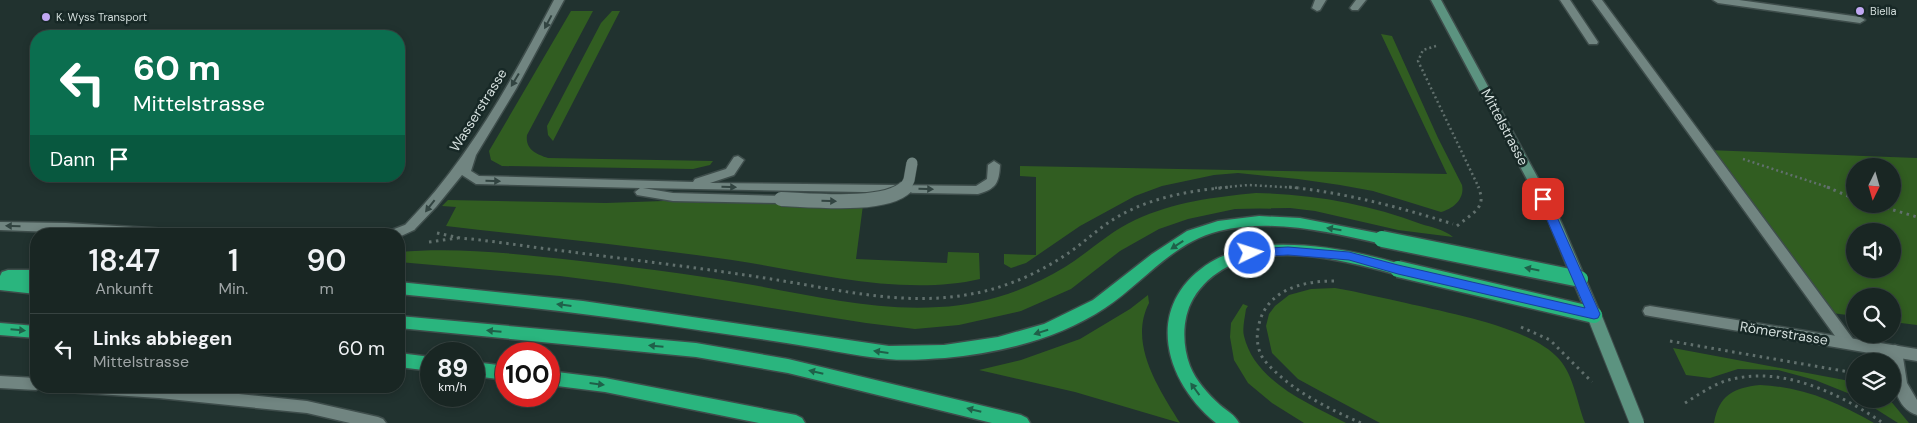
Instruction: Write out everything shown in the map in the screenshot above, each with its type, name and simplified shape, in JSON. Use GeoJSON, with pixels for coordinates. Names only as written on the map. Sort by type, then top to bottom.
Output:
{"type":"FeatureCollection","features":[{"type":"Feature","properties":{"kind":"highway"},"geometry":{"type":"LineString","coordinates":[[405,288],[476,294],[603,309],[889,354],[923,354],[957,351],[1011,342],[1054,328],[1099,304],[1148,264],[1186,239],[1216,226],[1246,221],[1291,222],[1580,279]]}},
{"type":"Feature","properties":{"kind":"highway"},"geometry":{"type":"LineString","coordinates":[[1230,423],[1196,393],[1185,375],[1178,355],[1176,326],[1182,303],[1194,283],[1217,266],[1250,253],[1288,251],[1320,252],[1349,256],[1594,314]]}},
{"type":"Feature","properties":{"kind":"highway"},"geometry":{"type":"LineString","coordinates":[[0,277],[30,276]]}},
{"type":"Feature","properties":{"kind":"highway"},"geometry":{"type":"LineString","coordinates":[[0,284],[30,287]]}},
{"type":"Feature","properties":{"kind":"highway"},"geometry":{"type":"LineString","coordinates":[[405,323],[696,350],[788,366],[886,388],[1021,423]]}},
{"type":"Feature","properties":{"kind":"highway"},"geometry":{"type":"LineString","coordinates":[[0,329],[30,332]]}},
{"type":"Feature","properties":{"kind":"highway"},"geometry":{"type":"LineString","coordinates":[[405,361],[420,363]]}},
{"type":"Feature","properties":{"kind":"highway"},"geometry":{"type":"LineString","coordinates":[[560,379],[605,385],[796,423]]}},
{"type":"Feature","properties":{"kind":"main road","name":"Mittelstrasse"},"geometry":{"type":"LineString","coordinates":[[1436,0],[1552,215],[1580,279],[1637,423]]}},
{"type":"Feature","properties":{"kind":"street","name":"Wasserstrasse"},"geometry":{"type":"LineString","coordinates":[[410,228],[423,215],[470,155],[536,45],[559,0]]}},
{"type":"Feature","properties":{"kind":"street"},"geometry":{"type":"LineString","coordinates":[[1565,0],[1593,42]]}},
{"type":"Feature","properties":{"kind":"street"},"geometry":{"type":"LineString","coordinates":[[1597,0],[1846,340]]}},
{"type":"Feature","properties":{"kind":"street"},"geometry":{"type":"LineString","coordinates":[[1718,0],[1860,20]]}},
{"type":"Feature","properties":{"kind":"street"},"geometry":{"type":"LineString","coordinates":[[470,155],[465,172],[476,180],[662,186],[978,190],[988,186],[993,180],[994,165]]}},
{"type":"Feature","properties":{"kind":"street"},"geometry":{"type":"LineString","coordinates":[[662,186],[702,182],[730,172],[738,160]]}},
{"type":"Feature","properties":{"kind":"street"},"geometry":{"type":"LineString","coordinates":[[581,183],[673,196],[860,201],[888,197],[904,190],[910,177],[912,163]]}},
{"type":"Feature","properties":{"kind":"street"},"geometry":{"type":"LineString","coordinates":[[0,226],[83,228]]}},
{"type":"Feature","properties":{"kind":"street"},"geometry":{"type":"LineString","coordinates":[[405,230],[410,228]]}},
{"type":"Feature","properties":{"kind":"street","name":"Römerstrasse"},"geometry":{"type":"LineString","coordinates":[[1650,311],[1846,343]]}},
{"type":"Feature","properties":{"kind":"street","name":"Römerstrasse"},"geometry":{"type":"LineString","coordinates":[[1848,343],[1917,354]]}},
{"type":"Feature","properties":{"kind":"street"},"geometry":{"type":"LineString","coordinates":[[1895,351],[1897,378],[1917,409]]}},
{"type":"Feature","properties":{"kind":"street"},"geometry":{"type":"LineString","coordinates":[[0,382],[30,384]]}},
{"type":"Feature","properties":{"kind":"street"},"geometry":{"type":"LineString","coordinates":[[168,393],[307,408],[378,423]]}},
{"type":"Feature","properties":{"kind":"path"},"geometry":{"type":"LineString","coordinates":[[410,228],[460,238],[673,264],[880,296],[939,298],[981,292],[1013,282],[1039,271],[1065,255],[1124,213],[1168,198],[1216,186],[1261,185],[1334,192],[1402,207],[1457,226],[1481,206],[1483,197],[1418,61],[1423,50],[1458,40]]}},
{"type":"Feature","properties":{"kind":"path"},"geometry":{"type":"LineString","coordinates":[[1707,150],[1754,161],[1846,194]]}},
{"type":"Feature","properties":{"kind":"path"},"geometry":{"type":"LineString","coordinates":[[1901,212],[1917,217]]}},
{"type":"Feature","properties":{"kind":"path"},"geometry":{"type":"LineString","coordinates":[[1338,281],[1324,280],[1306,283],[1288,288],[1274,296],[1264,308],[1258,323],[1257,341],[1264,360],[1292,386],[1361,423]]}},
{"type":"Feature","properties":{"kind":"path"},"geometry":{"type":"LineString","coordinates":[[1517,325],[1550,340],[1594,384]]}},
{"type":"Feature","properties":{"kind":"path"},"geometry":{"type":"LineString","coordinates":[[1670,341],[1846,371]]}},
{"type":"Feature","properties":{"kind":"path"},"geometry":{"type":"LineString","coordinates":[[1685,403],[1727,380],[1747,377],[1769,377],[1820,389],[1846,400],[1883,423]]}},
{"type":"Feature","properties":{"kind":"green space"},"geometry":{"type":"Polygon","coordinates":[[[571,11],[593,11],[527,135],[528,144],[532,150],[548,158],[713,161],[710,165],[693,169],[502,166],[491,160],[489,151],[571,11]]]}},
{"type":"Feature","properties":{"kind":"green space"},"geometry":{"type":"Polygon","coordinates":[[[612,11],[620,11],[553,141],[548,135],[547,126],[601,23],[612,11]]]}},
{"type":"Feature","properties":{"kind":"green space"},"geometry":{"type":"Polygon","coordinates":[[[1381,34],[1392,36],[1438,138],[1462,185],[1462,195],[1454,206],[1441,212],[1373,191],[1340,185],[1238,173],[1214,175],[1162,186],[1135,196],[1080,226],[1026,263],[1011,268],[1004,264],[1004,254],[1036,255],[1036,177],[1020,176],[1020,166],[1447,174],[1381,34]]]}},
{"type":"Feature","properties":{"kind":"green space"},"geometry":{"type":"Polygon","coordinates":[[[1707,150],[1917,158],[1917,325],[1901,323],[1901,288],[1846,288],[1846,315],[1824,312],[1707,150]]]}},
{"type":"Feature","properties":{"kind":"green space"},"geometry":{"type":"Polygon","coordinates":[[[1256,193],[1298,195],[1340,201],[1381,211],[1438,229],[1453,237],[1398,230],[1315,211],[1290,208],[1235,209],[1188,219],[1159,229],[1120,251],[1071,289],[1021,311],[959,325],[915,329],[866,323],[622,284],[560,276],[405,263],[405,252],[461,250],[501,253],[682,274],[869,305],[915,308],[956,306],[988,300],[1036,283],[1065,267],[1116,230],[1135,220],[1164,209],[1194,201],[1256,193]]]}},
{"type":"Feature","properties":{"kind":"green space"},"geometry":{"type":"Polygon","coordinates":[[[448,200],[606,203],[663,201],[863,205],[856,259],[947,263],[948,252],[979,253],[980,279],[950,284],[920,285],[856,281],[696,255],[446,226],[456,207],[442,206],[448,200]]]}},
{"type":"Feature","properties":{"kind":"green space"},"geometry":{"type":"Polygon","coordinates":[[[1335,288],[1465,317],[1529,338],[1546,348],[1564,366],[1572,381],[1585,423],[1380,423],[1320,391],[1298,379],[1272,353],[1266,326],[1269,314],[1275,306],[1289,295],[1311,289],[1335,288]]]}},
{"type":"Feature","properties":{"kind":"green space"},"geometry":{"type":"Polygon","coordinates":[[[1148,295],[1149,303],[1143,319],[1144,350],[1155,381],[1180,423],[1075,392],[979,370],[1021,360],[1080,339],[1130,309],[1148,295]]]}},
{"type":"Feature","properties":{"kind":"green space"},"geometry":{"type":"Polygon","coordinates":[[[1243,304],[1248,306],[1243,330],[1244,336],[1250,352],[1259,366],[1271,378],[1300,399],[1346,423],[1304,423],[1272,403],[1248,383],[1234,360],[1230,337],[1231,323],[1243,304]]]}},
{"type":"Feature","properties":{"kind":"green space"},"geometry":{"type":"Polygon","coordinates":[[[1673,348],[1846,380],[1846,392],[1815,380],[1778,370],[1738,369],[1710,378],[1686,375],[1673,348]]]}},
{"type":"Feature","properties":{"kind":"green space"},"geometry":{"type":"Polygon","coordinates":[[[1750,386],[1776,386],[1805,392],[1833,402],[1874,423],[1714,423],[1716,413],[1724,399],[1735,391],[1750,386]]]}},
{"type":"Feature","properties":{"kind":"green space"},"geometry":{"type":"Polygon","coordinates":[[[1874,408],[1896,408],[1909,423],[1898,423],[1874,408]]]}},
{"type":"Feature","properties":{"kind":"place","name":"Biella"},"geometry":{"type":"Point","coordinates":[1860,11]}},
{"type":"Feature","properties":{"kind":"place","name":"K. Wyss Transport"},"geometry":{"type":"Point","coordinates":[46,17]}},
{"type":"Feature","properties":{"kind":"route"},"geometry":{"type":"LineString","coordinates":[[1250,253],[1288,251],[1320,252],[1349,256],[1594,314],[1552,215],[1543,199]]}}]}
